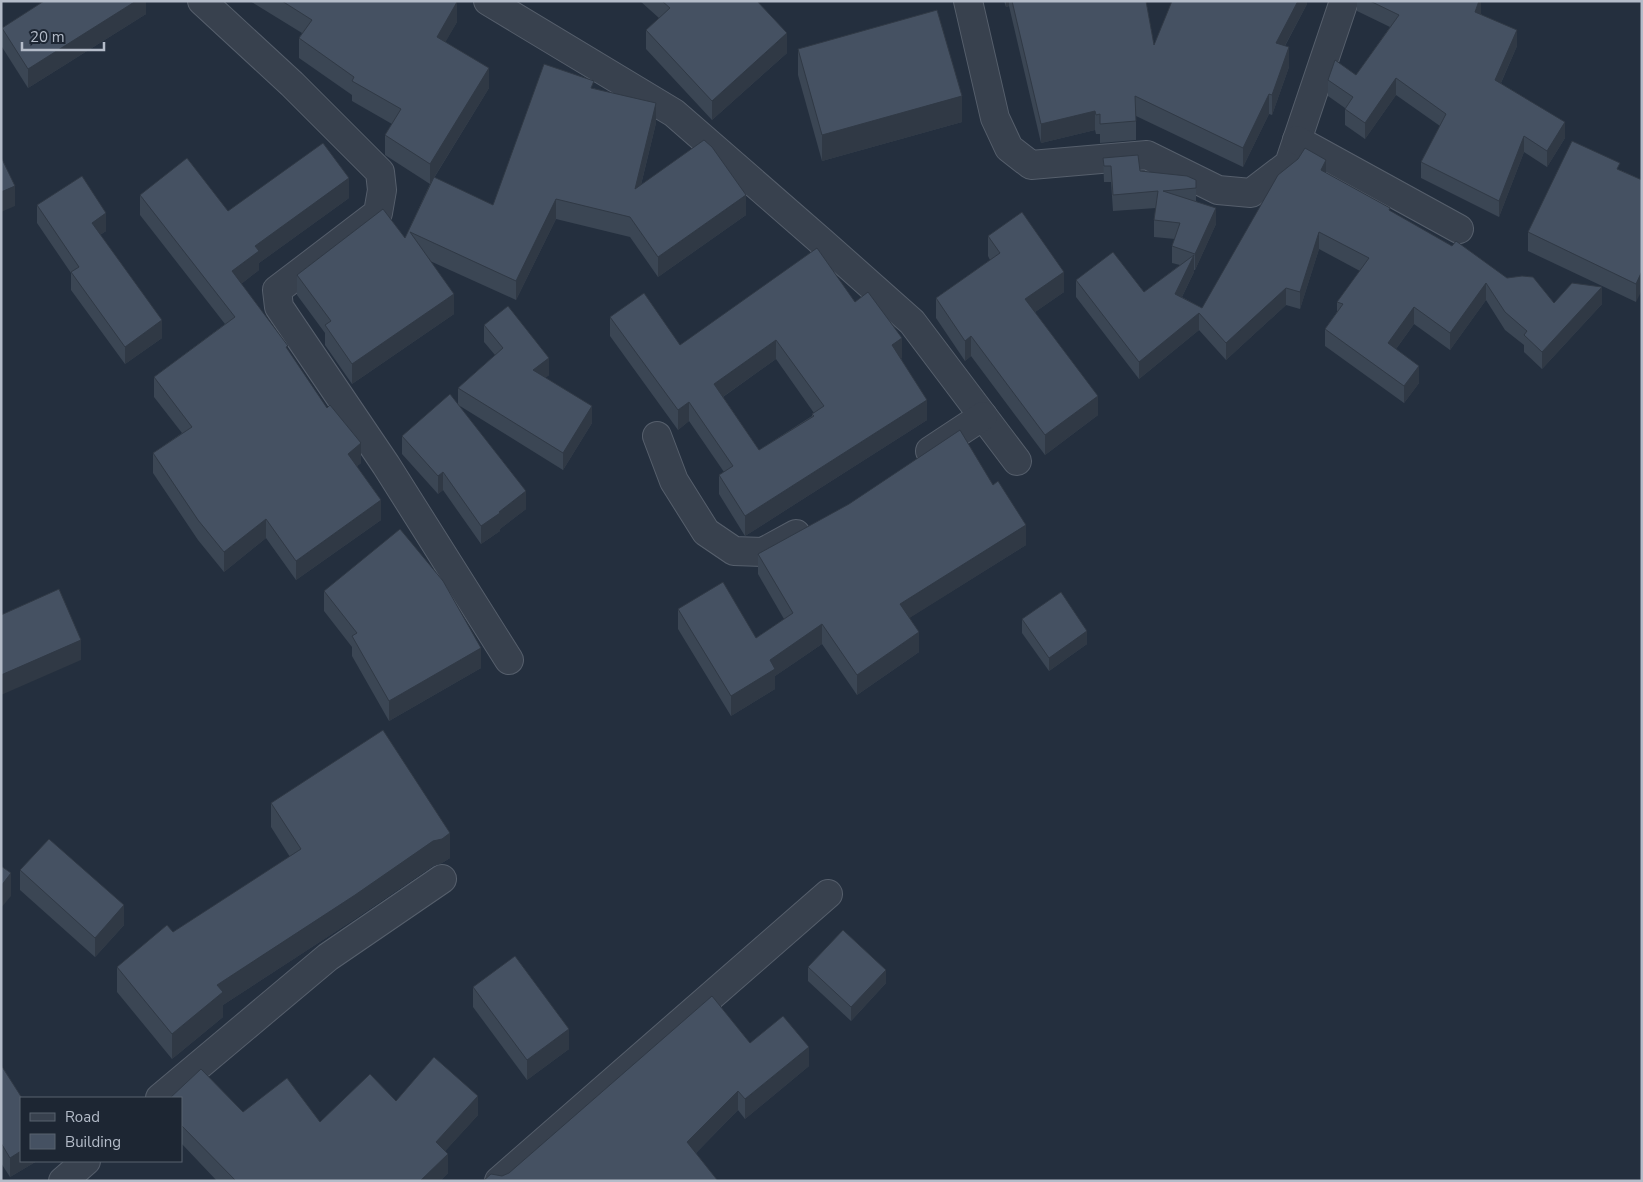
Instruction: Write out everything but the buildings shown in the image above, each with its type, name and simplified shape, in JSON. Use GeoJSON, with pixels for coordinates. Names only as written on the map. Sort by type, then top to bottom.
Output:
{"type":"FeatureCollection","features":[{"type":"Feature","properties":{"kind":"street"},"geometry":{"type":"LineString","coordinates":[[202,1],[292,84],[380,172],[382,190],[378,213],[277,290],[279,307],[386,465],[509,660]]}},
{"type":"Feature","properties":{"kind":"street"},"geometry":{"type":"LineString","coordinates":[[488,1],[674,113],[912,322],[1017,461]]}},
{"type":"Feature","properties":{"kind":"street"},"geometry":{"type":"LineString","coordinates":[[968,1],[995,118],[1009,148],[1032,165],[1147,155],[1218,190],[1251,193],[1289,164],[1344,1]]}},
{"type":"Feature","properties":{"kind":"street"},"geometry":{"type":"LineString","coordinates":[[1297,140],[1459,229]]}},
{"type":"Feature","properties":{"kind":"street"},"geometry":{"type":"LineString","coordinates":[[911,463],[983,416]]}},
{"type":"Feature","properties":{"kind":"street"},"geometry":{"type":"LineString","coordinates":[[657,436],[674,481],[706,532],[734,551],[763,552],[814,524]]}},
{"type":"Feature","properties":{"kind":"street"},"geometry":{"type":"LineString","coordinates":[[161,1097],[328,957],[442,879]]}},
{"type":"Feature","properties":{"kind":"street"},"geometry":{"type":"LineString","coordinates":[[499,1181],[828,894]]}},
{"type":"Feature","properties":{"kind":"street"},"geometry":{"type":"LineString","coordinates":[[63,1181],[85,1162]]}}]}
